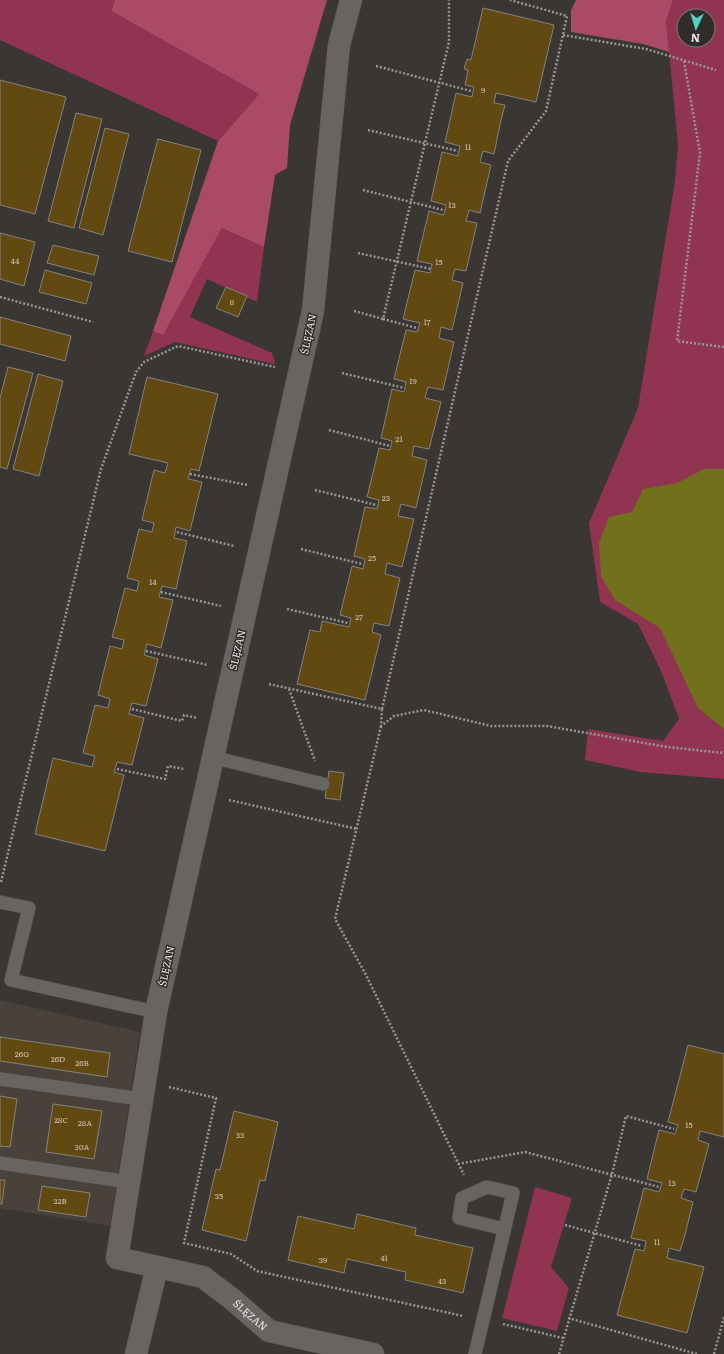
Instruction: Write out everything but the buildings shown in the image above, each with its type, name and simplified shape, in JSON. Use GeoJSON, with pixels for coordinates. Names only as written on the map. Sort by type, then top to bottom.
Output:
{"type":"FeatureCollection","features":[{"type":"Feature","properties":{"kind":"street","name":"ŚLĘZAN"},"geometry":{"type":"LineString","coordinates":[[351,0],[339,45],[313,311],[156,1012],[117,1258],[203,1277],[232,1299],[269,1331],[373,1354]]}},
{"type":"Feature","properties":{"kind":"street"},"geometry":{"type":"LineString","coordinates":[[136,1354],[157,1267]]}},
{"type":"Feature","properties":{"kind":"lane"},"geometry":{"type":"LineString","coordinates":[[212,757],[323,784]]}},
{"type":"Feature","properties":{"kind":"lane"},"geometry":{"type":"LineString","coordinates":[[0,902],[29,908],[6,979],[156,1012]]}},
{"type":"Feature","properties":{"kind":"lane"},"geometry":{"type":"LineString","coordinates":[[0,1079],[141,1099]]}},
{"type":"Feature","properties":{"kind":"lane"},"geometry":{"type":"LineString","coordinates":[[0,1163],[129,1182]]}},
{"type":"Feature","properties":{"kind":"lane"},"geometry":{"type":"LineString","coordinates":[[476,1354],[513,1192],[487,1187],[462,1198],[459,1218],[504,1229]]}},
{"type":"Feature","properties":{"kind":"path"},"geometry":{"type":"LineString","coordinates":[[383,319],[449,42],[449,0]]}},
{"type":"Feature","properties":{"kind":"path"},"geometry":{"type":"LineString","coordinates":[[473,1192],[366,975],[335,919],[381,726],[382,709],[508,161],[546,111],[567,16],[510,0]]}},
{"type":"Feature","properties":{"kind":"path"},"geometry":{"type":"LineString","coordinates":[[563,35],[646,49],[716,70]]}},
{"type":"Feature","properties":{"kind":"path"},"geometry":{"type":"LineString","coordinates":[[684,61],[700,153],[677,341],[724,347]]}},
{"type":"Feature","properties":{"kind":"path"},"geometry":{"type":"LineString","coordinates":[[376,66],[472,91]]}},
{"type":"Feature","properties":{"kind":"path"},"geometry":{"type":"LineString","coordinates":[[368,130],[458,152]]}},
{"type":"Feature","properties":{"kind":"path"},"geometry":{"type":"LineString","coordinates":[[363,190],[443,210]]}},
{"type":"Feature","properties":{"kind":"path"},"geometry":{"type":"LineString","coordinates":[[358,253],[398,260],[431,269]]}},
{"type":"Feature","properties":{"kind":"path"},"geometry":{"type":"LineString","coordinates":[[0,297],[94,322]]}},
{"type":"Feature","properties":{"kind":"path"},"geometry":{"type":"LineString","coordinates":[[354,310],[417,328]]}},
{"type":"Feature","properties":{"kind":"path"},"geometry":{"type":"LineString","coordinates":[[0,887],[101,469],[136,372],[144,362],[178,346],[279,368]]}},
{"type":"Feature","properties":{"kind":"path"},"geometry":{"type":"LineString","coordinates":[[342,373],[404,388]]}},
{"type":"Feature","properties":{"kind":"path"},"geometry":{"type":"LineString","coordinates":[[329,430],[390,446]]}},
{"type":"Feature","properties":{"kind":"path"},"geometry":{"type":"LineString","coordinates":[[190,474],[251,486]]}},
{"type":"Feature","properties":{"kind":"path"},"geometry":{"type":"LineString","coordinates":[[315,490],[376,505]]}},
{"type":"Feature","properties":{"kind":"path"},"geometry":{"type":"LineString","coordinates":[[177,532],[237,547]]}},
{"type":"Feature","properties":{"kind":"path"},"geometry":{"type":"LineString","coordinates":[[301,549],[362,564]]}},
{"type":"Feature","properties":{"kind":"path"},"geometry":{"type":"LineString","coordinates":[[161,592],[223,607]]}},
{"type":"Feature","properties":{"kind":"path"},"geometry":{"type":"LineString","coordinates":[[287,609],[348,623]]}},
{"type":"Feature","properties":{"kind":"path"},"geometry":{"type":"LineString","coordinates":[[146,651],[210,665]]}},
{"type":"Feature","properties":{"kind":"path"},"geometry":{"type":"LineString","coordinates":[[269,684],[382,709]]}},
{"type":"Feature","properties":{"kind":"path"},"geometry":{"type":"LineString","coordinates":[[288,689],[323,784]]}},
{"type":"Feature","properties":{"kind":"path"},"geometry":{"type":"LineString","coordinates":[[132,709],[182,721],[184,715],[198,718]]}},
{"type":"Feature","properties":{"kind":"path"},"geometry":{"type":"LineString","coordinates":[[381,726],[394,716],[424,710],[491,726],[547,726],[667,747],[724,753]]}},
{"type":"Feature","properties":{"kind":"path"},"geometry":{"type":"LineString","coordinates":[[117,769],[165,779],[168,766],[186,770]]}},
{"type":"Feature","properties":{"kind":"path"},"geometry":{"type":"LineString","coordinates":[[229,800],[356,829]]}},
{"type":"Feature","properties":{"kind":"path"},"geometry":{"type":"LineString","coordinates":[[168,1080],[167,1086],[216,1098],[184,1243],[231,1254],[256,1271],[563,1338]]}},
{"type":"Feature","properties":{"kind":"path"},"geometry":{"type":"LineString","coordinates":[[559,1354],[568,1318],[612,1174],[626,1116],[674,1129]]}},
{"type":"Feature","properties":{"kind":"path"},"geometry":{"type":"LineString","coordinates":[[458,1164],[525,1152],[659,1186]]}},
{"type":"Feature","properties":{"kind":"path"},"geometry":{"type":"LineString","coordinates":[[565,1225],[642,1246]]}},
{"type":"Feature","properties":{"kind":"path"},"geometry":{"type":"LineString","coordinates":[[714,1354],[724,1317]]}},
{"type":"Feature","properties":{"kind":"path"},"geometry":{"type":"LineString","coordinates":[[568,1318],[697,1354]]}},
{"type":"Feature","properties":{"kind":"shaded area"},"geometry":{"type":"Polygon","coordinates":[[[0,0],[115,0],[111,11],[259,94],[218,141],[0,40],[0,0]]]}},
{"type":"Feature","properties":{"kind":"shaded area"},"geometry":{"type":"Polygon","coordinates":[[[115,0],[327,0],[290,125],[287,168],[275,175],[264,247],[222,228],[163,335],[153,331],[218,141],[259,94],[111,11],[115,0]]]}},
{"type":"Feature","properties":{"kind":"shaded area"},"geometry":{"type":"Polygon","coordinates":[[[576,0],[673,0],[666,21],[669,52],[643,44],[571,32],[571,10],[576,0]]]}},
{"type":"Feature","properties":{"kind":"shaded area"},"geometry":{"type":"Polygon","coordinates":[[[673,0],[724,0],[724,779],[640,772],[585,760],[588,729],[663,741],[679,719],[661,671],[638,624],[600,602],[589,523],[638,408],[675,181],[678,145],[666,21],[673,0]]]}},
{"type":"Feature","properties":{"kind":"shaded area"},"geometry":{"type":"Polygon","coordinates":[[[222,228],[264,247],[257,302],[207,279],[190,317],[272,353],[275,362],[274,364],[175,342],[144,356],[153,331],[163,334],[222,228]]]}},
{"type":"Feature","properties":{"kind":"shaded area"},"geometry":{"type":"Polygon","coordinates":[[[704,469],[724,469],[724,729],[698,708],[660,628],[615,600],[601,576],[599,543],[609,517],[632,512],[643,489],[677,483],[704,469]]]}},
{"type":"Feature","properties":{"kind":"shaded area"},"geometry":{"type":"Polygon","coordinates":[[[0,1000],[140,1032],[110,1226],[0,1208],[0,1000]]]}},
{"type":"Feature","properties":{"kind":"shaded area"},"geometry":{"type":"Polygon","coordinates":[[[535,1187],[572,1198],[551,1267],[569,1288],[557,1331],[502,1318],[535,1187]]]}}]}
